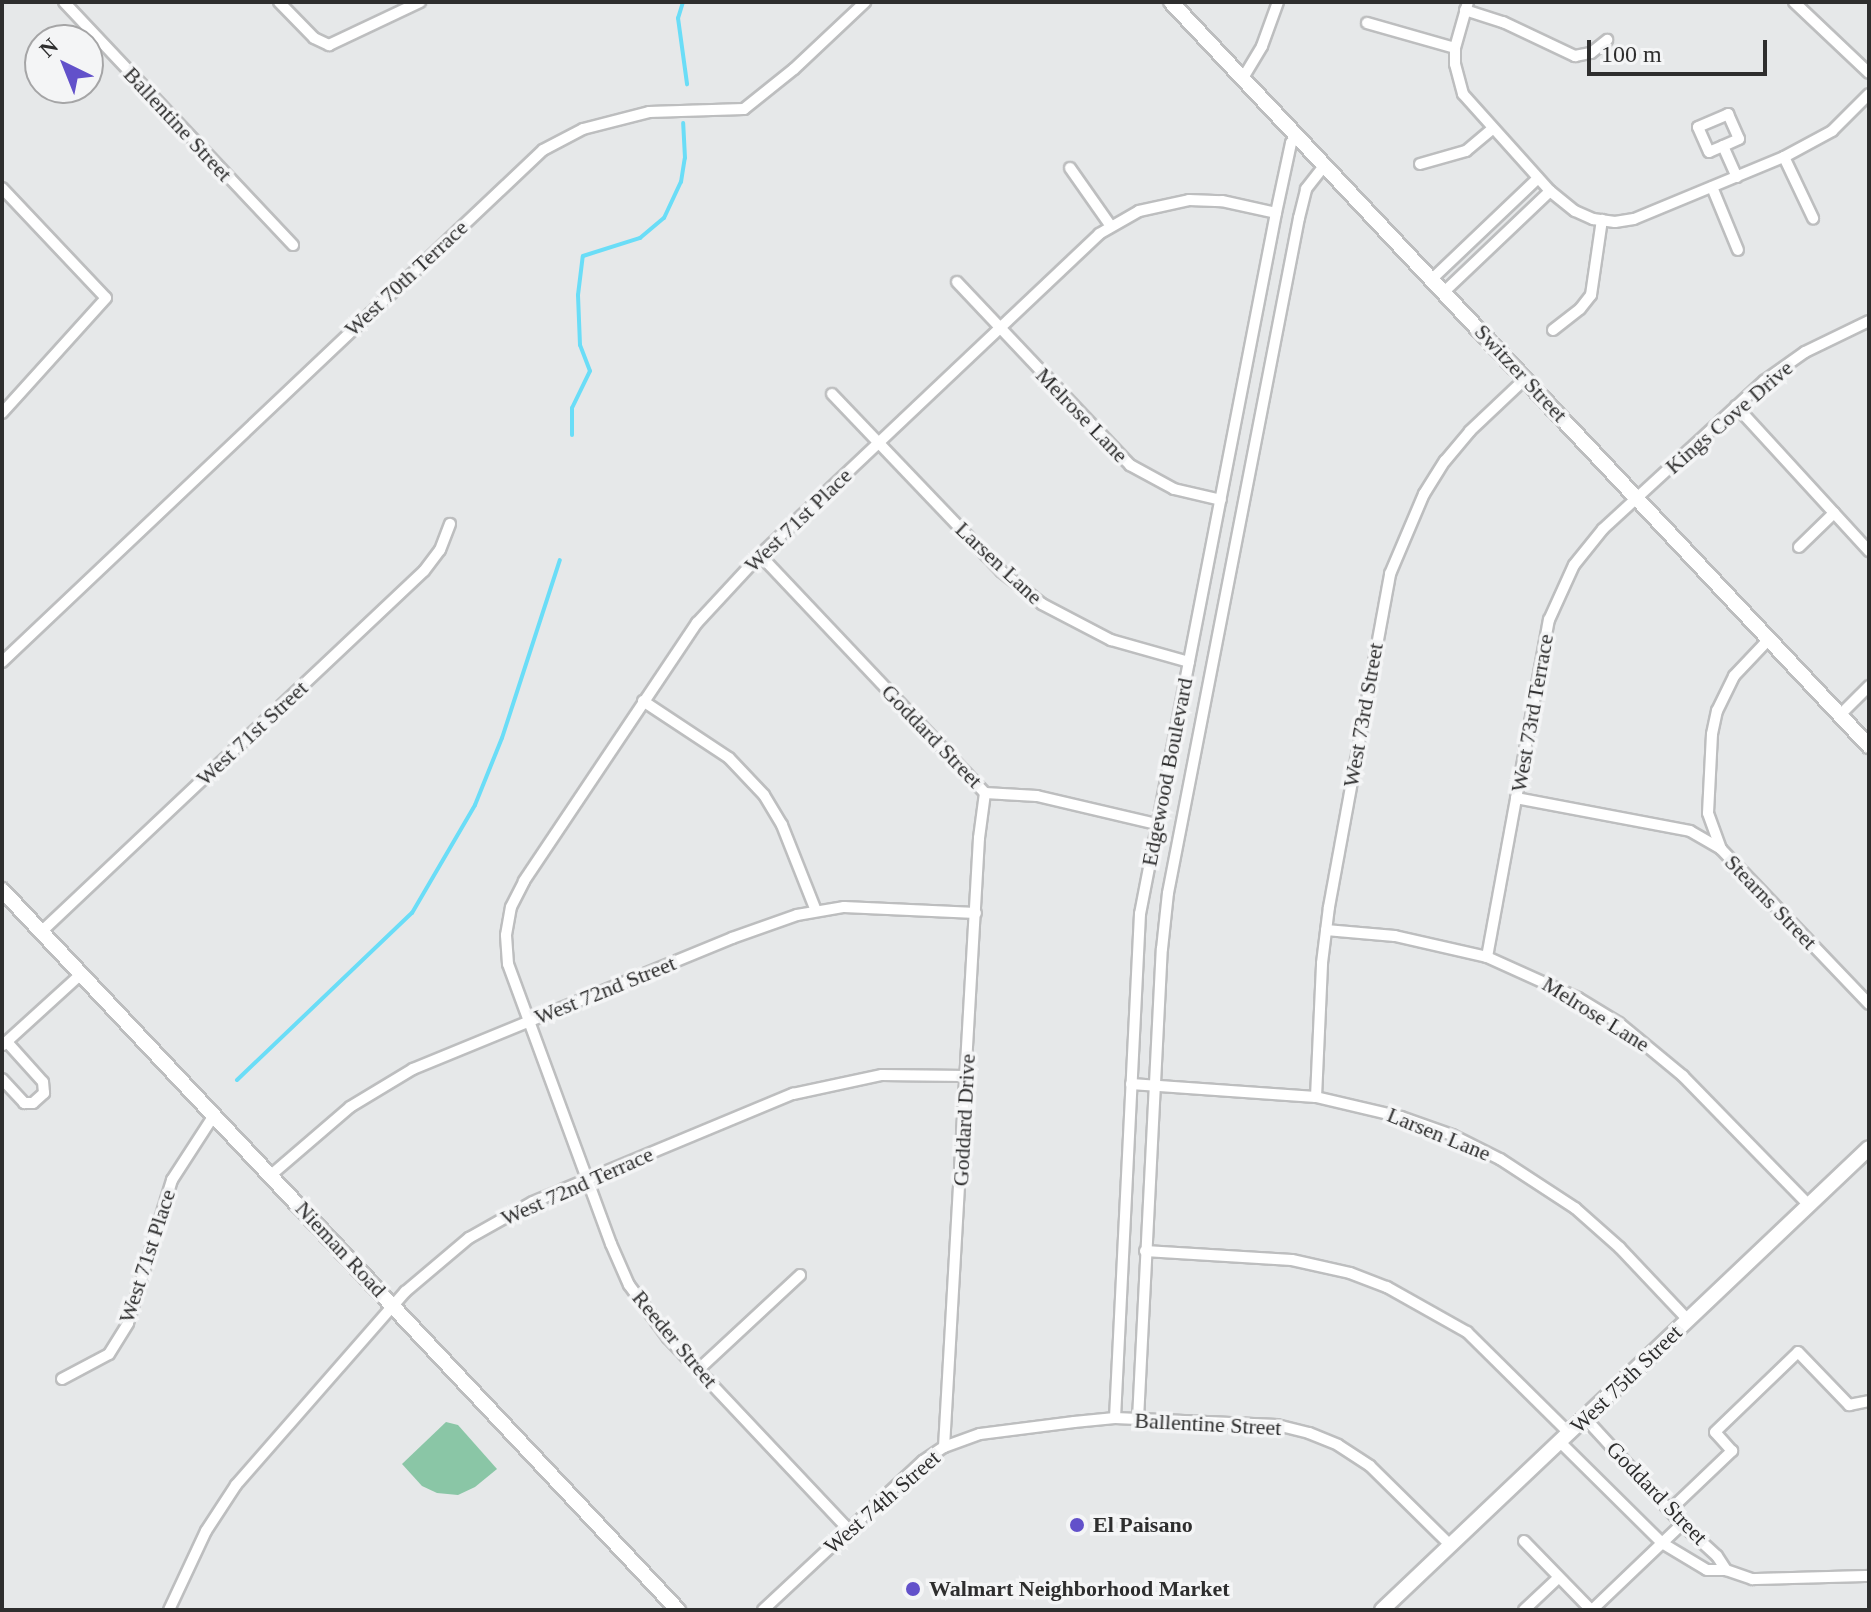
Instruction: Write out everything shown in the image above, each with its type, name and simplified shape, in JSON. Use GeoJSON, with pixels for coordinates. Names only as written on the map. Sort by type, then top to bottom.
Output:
{"type":"FeatureCollection","features":[{"type":"Feature","properties":{"kind":"main road","name":"Switzer Street"},"geometry":{"type":"LineString","coordinates":[[1171,2],[1869,746]]}},
{"type":"Feature","properties":{"kind":"main road","name":"Nieman Road"},"geometry":{"type":"LineString","coordinates":[[2,890],[678,1610]]}},
{"type":"Feature","properties":{"kind":"main road","name":"West 75th Street"},"geometry":{"type":"LineString","coordinates":[[1382,1610],[1869,1148]]}},
{"type":"Feature","properties":{"kind":"street","name":"Ballentine Street"},"geometry":{"type":"LineString","coordinates":[[64,2],[293,245]]}},
{"type":"Feature","properties":{"kind":"street"},"geometry":{"type":"LineString","coordinates":[[279,2],[314,38],[329,45],[420,2]]}},
{"type":"Feature","properties":{"kind":"street","name":"West 70th Terrace"},"geometry":{"type":"LineString","coordinates":[[2,662],[543,150],[583,129],[649,112],[744,109],[794,69],[865,2]]}},
{"type":"Feature","properties":{"kind":"street"},"geometry":{"type":"LineString","coordinates":[[1243,78],[1262,46],[1278,2]]}},
{"type":"Feature","properties":{"kind":"street"},"geometry":{"type":"LineString","coordinates":[[1794,2],[1869,73]]}},
{"type":"Feature","properties":{"kind":"street"},"geometry":{"type":"LineString","coordinates":[[1607,40],[1591,53],[1575,56],[1466,6],[1455,48],[1455,64],[1463,94],[1492,129],[1550,191],[1575,211],[1602,220],[1634,219],[1784,157],[1832,131],[1869,94]]}},
{"type":"Feature","properties":{"kind":"street"},"geometry":{"type":"LineString","coordinates":[[1367,23],[1455,48]]}},
{"type":"Feature","properties":{"kind":"street"},"geometry":{"type":"LineString","coordinates":[[1420,164],[1466,151],[1492,129]]}},
{"type":"Feature","properties":{"kind":"street","name":"Edgewood Boulevard"},"geometry":{"type":"LineString","coordinates":[[1115,1418],[1140,914],[1276,213],[1291,143],[1297,136]]}},
{"type":"Feature","properties":{"kind":"street"},"geometry":{"type":"LineString","coordinates":[[1723,146],[1737,177]]}},
{"type":"Feature","properties":{"kind":"street"},"geometry":{"type":"LineString","coordinates":[[1784,157],[1813,218]]}},
{"type":"Feature","properties":{"kind":"street","name":"Edgewood Boulevard"},"geometry":{"type":"LineString","coordinates":[[1138,1419],[1162,949],[1174,857],[1299,218],[1306,189],[1325,165]]}},
{"type":"Feature","properties":{"kind":"street"},"geometry":{"type":"LineString","coordinates":[[1070,168],[1110,225]]}},
{"type":"Feature","properties":{"kind":"street"},"geometry":{"type":"LineString","coordinates":[[1432,279],[1538,178]]}},
{"type":"Feature","properties":{"kind":"street"},"geometry":{"type":"LineString","coordinates":[[1712,187],[1738,250]]}},
{"type":"Feature","properties":{"kind":"street"},"geometry":{"type":"LineString","coordinates":[[2,188],[106,298],[2,413]]}},
{"type":"Feature","properties":{"kind":"street"},"geometry":{"type":"LineString","coordinates":[[1445,291],[1550,191]]}},
{"type":"Feature","properties":{"kind":"street","name":"West 71st Place"},"geometry":{"type":"LineString","coordinates":[[528,1021],[506,949],[511,907],[643,701],[697,623],[760,555],[1110,225],[1148,208],[1189,200],[1222,201],[1276,213]]}},
{"type":"Feature","properties":{"kind":"street"},"geometry":{"type":"LineString","coordinates":[[1553,330],[1580,309],[1591,295],[1602,220]]}},
{"type":"Feature","properties":{"kind":"street","name":"Melrose Lane"},"geometry":{"type":"LineString","coordinates":[[957,282],[1130,465],[1174,489],[1221,500]]}},
{"type":"Feature","properties":{"kind":"street","name":"Kings Cove Drive"},"geometry":{"type":"LineString","coordinates":[[1637,498],[1736,406],[1805,352],[1869,321]]}},
{"type":"Feature","properties":{"kind":"street","name":"West 73rd Street"},"geometry":{"type":"LineString","coordinates":[[1316,1097],[1326,930],[1381,615],[1403,537],[1445,461],[1470,431],[1526,378]]}},
{"type":"Feature","properties":{"kind":"street","name":"Larsen Lane"},"geometry":{"type":"LineString","coordinates":[[832,394],[1001,571],[1042,604],[1111,640],[1189,662]]}},
{"type":"Feature","properties":{"kind":"street"},"geometry":{"type":"LineString","coordinates":[[1736,406],[1869,551]]}},
{"type":"Feature","properties":{"kind":"street","name":"West 73rd Terrace"},"geometry":{"type":"LineString","coordinates":[[1487,957],[1540,661],[1556,601],[1583,552],[1637,498]]}},
{"type":"Feature","properties":{"kind":"street"},"geometry":{"type":"LineString","coordinates":[[1799,547],[1834,513]]}},
{"type":"Feature","properties":{"kind":"street","name":"West 71st Street"},"geometry":{"type":"LineString","coordinates":[[41,932],[424,571],[440,550],[450,524]]}},
{"type":"Feature","properties":{"kind":"street","name":"Goddard Street"},"geometry":{"type":"LineString","coordinates":[[760,555],[985,793],[1037,796],[1156,824]]}},
{"type":"Feature","properties":{"kind":"street"},"geometry":{"type":"LineString","coordinates":[[1721,849],[1708,813],[1717,711],[1734,676],[1769,639]]}},
{"type":"Feature","properties":{"kind":"street"},"geometry":{"type":"LineString","coordinates":[[1840,715],[1869,686]]}},
{"type":"Feature","properties":{"kind":"street"},"geometry":{"type":"LineString","coordinates":[[643,701],[729,758],[764,795],[782,825],[816,911]]}},
{"type":"Feature","properties":{"kind":"street","name":"Goddard Drive"},"geometry":{"type":"LineString","coordinates":[[944,1447],[985,793]]}},
{"type":"Feature","properties":{"kind":"street","name":"Stearns Street"},"geometry":{"type":"LineString","coordinates":[[1516,798],[1690,831],[1721,849],[1869,1004]]}},
{"type":"Feature","properties":{"kind":"street","name":"West 72nd Street"},"geometry":{"type":"LineString","coordinates":[[271,1175],[320,1130],[386,1084],[528,1021],[732,938],[816,911],[868,906],[976,913]]}},
{"type":"Feature","properties":{"kind":"street","name":"Melrose Lane"},"geometry":{"type":"LineString","coordinates":[[1326,930],[1395,936],[1487,957],[1578,998],[1653,1049],[1809,1205]]}},
{"type":"Feature","properties":{"kind":"street"},"geometry":{"type":"LineString","coordinates":[[2,1079],[24,1103],[33,1103],[44,1093],[43,1082],[5,1044],[81,974]]}},
{"type":"Feature","properties":{"kind":"street","name":"Reeder Street"},"geometry":{"type":"LineString","coordinates":[[528,1021],[629,1285],[650,1317],[849,1530]]}},
{"type":"Feature","properties":{"kind":"street","name":"West 72nd Terrace"},"geometry":{"type":"LineString","coordinates":[[169,1610],[206,1531],[236,1485],[393,1305],[414,1283],[469,1238],[510,1213],[770,1102],[820,1086],[882,1075],[966,1076]]}},
{"type":"Feature","properties":{"kind":"street","name":"Larsen Lane"},"geometry":{"type":"LineString","coordinates":[[1131,1084],[1316,1097],[1401,1117],[1500,1159],[1544,1185],[1598,1228],[1688,1320]]}},
{"type":"Feature","properties":{"kind":"street","name":"West 71st Place"},"geometry":{"type":"LineString","coordinates":[[62,1379],[109,1354],[128,1323],[172,1180],[214,1115]]}},
{"type":"Feature","properties":{"kind":"street","name":"Goddard Street"},"geometry":{"type":"LineString","coordinates":[[1145,1251],[1292,1260],[1350,1273],[1387,1287],[1420,1302],[1467,1332],[1662,1543],[1707,1570],[1726,1570],[1752,1579],[1811,1580],[1869,1576]]}},
{"type":"Feature","properties":{"kind":"street"},"geometry":{"type":"LineString","coordinates":[[699,1369],[800,1275]]}},
{"type":"Feature","properties":{"kind":"street"},"geometry":{"type":"LineString","coordinates":[[1670,1510],[1732,1451],[1715,1432],[1798,1352],[1849,1405],[1869,1401]]}},
{"type":"Feature","properties":{"kind":"street","name":"Ballentine Street"},"geometry":{"type":"LineString","coordinates":[[1115,1418],[1277,1425],[1309,1433],[1338,1445],[1370,1466],[1451,1546]]}},
{"type":"Feature","properties":{"kind":"street","name":"West 74th Street"},"geometry":{"type":"LineString","coordinates":[[763,1610],[923,1461],[944,1447],[980,1434],[1115,1418]]}},
{"type":"Feature","properties":{"kind":"street","name":"Goddard Street"},"geometry":{"type":"LineString","coordinates":[[1585,1418],[1682,1524],[1717,1556],[1726,1570]]}},
{"type":"Feature","properties":{"kind":"street"},"geometry":{"type":"LineString","coordinates":[[1524,1541],[1592,1610],[1682,1524]]}},
{"type":"Feature","properties":{"kind":"street"},"geometry":{"type":"LineString","coordinates":[[1524,1610],[1558,1578]]}},
{"type":"Feature","properties":{"kind":"green space"},"geometry":{"type":"Polygon","coordinates":[[[446,1422],[458,1425],[497,1469],[475,1487],[458,1495],[437,1493],[422,1486],[402,1464],[446,1422]]]}},
{"type":"Feature","properties":{"kind":"waterway"},"geometry":{"type":"LineString","coordinates":[[683,2],[678,18],[687,84]]}},
{"type":"Feature","properties":{"kind":"waterway"},"geometry":{"type":"LineString","coordinates":[[572,435],[572,408],[590,371],[580,345],[578,295],[583,256],[640,238],[664,218],[681,182],[685,158],[683,123]]}},
{"type":"Feature","properties":{"kind":"waterway"},"geometry":{"type":"LineString","coordinates":[[237,1080],[412,913],[475,805],[502,738],[560,560]]}},
{"type":"Feature","properties":{"kind":"place","name":"El Paisano"},"geometry":{"type":"Point","coordinates":[1077,1525]}},
{"type":"Feature","properties":{"kind":"place","name":"Walmart Neighborhood Market"},"geometry":{"type":"Point","coordinates":[913,1589]}}]}
